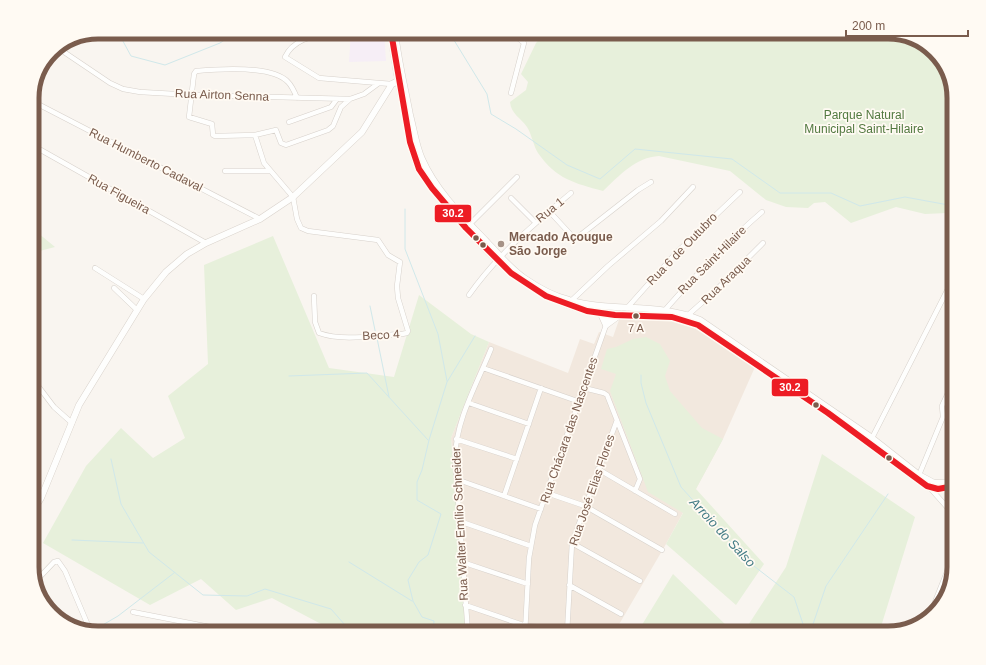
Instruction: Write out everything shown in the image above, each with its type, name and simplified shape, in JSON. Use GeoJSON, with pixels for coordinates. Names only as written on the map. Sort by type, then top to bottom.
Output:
{"type":"FeatureCollection","features":[{"type":"Feature","properties":{"kind":"main road"},"geometry":{"type":"LineString","coordinates":[[392,39],[398,81],[415,161],[422,175],[468,232],[523,277],[546,291],[610,314],[651,309]]}},
{"type":"Feature","properties":{"kind":"main road"},"geometry":{"type":"LineString","coordinates":[[395,39],[398,81],[421,158],[440,190],[498,258],[520,281],[567,305],[602,314],[664,316],[682,319],[714,332],[930,488],[938,489],[947,487]]}},
{"type":"Feature","properties":{"kind":"main road"},"geometry":{"type":"LineString","coordinates":[[39,502],[79,404],[144,299],[166,272],[187,254],[206,243],[260,219],[293,197],[362,132],[398,81]]}},
{"type":"Feature","properties":{"kind":"main road"},"geometry":{"type":"LineString","coordinates":[[571,301],[611,308],[664,310],[688,315],[872,438],[919,475],[934,483],[947,482]]}},
{"type":"Feature","properties":{"kind":"main road"},"geometry":{"type":"LineString","coordinates":[[602,314],[606,325],[621,314]]}},
{"type":"Feature","properties":{"kind":"street"},"geometry":{"type":"LineString","coordinates":[[307,39],[293,44],[285,57],[319,78],[379,83],[398,81]]}},
{"type":"Feature","properties":{"kind":"street"},"geometry":{"type":"LineString","coordinates":[[511,94],[524,43],[519,39]]}},
{"type":"Feature","properties":{"kind":"street","name":"Rua Airton Senna"},"geometry":{"type":"LineString","coordinates":[[62,51],[110,83],[123,89],[193,95],[350,99],[364,94],[379,83]]}},
{"type":"Feature","properties":{"kind":"street"},"geometry":{"type":"LineString","coordinates":[[297,98],[288,81],[276,75],[258,70],[225,69],[194,72],[193,95],[189,117],[212,124],[214,136],[255,135],[276,130],[281,143],[286,145],[328,130],[333,126],[341,107],[350,99]]}},
{"type":"Feature","properties":{"kind":"street"},"geometry":{"type":"LineString","coordinates":[[289,122],[331,107],[337,99]]}},
{"type":"Feature","properties":{"kind":"street","name":"Rua Humberto Cadaval"},"geometry":{"type":"LineString","coordinates":[[39,105],[260,219]]}},
{"type":"Feature","properties":{"kind":"street"},"geometry":{"type":"LineString","coordinates":[[255,135],[260,153],[270,172],[293,197]]}},
{"type":"Feature","properties":{"kind":"street","name":"Rua Figueira"},"geometry":{"type":"LineString","coordinates":[[39,149],[206,243]]}},
{"type":"Feature","properties":{"kind":"street"},"geometry":{"type":"LineString","coordinates":[[225,171],[270,172]]}},
{"type":"Feature","properties":{"kind":"street"},"geometry":{"type":"LineString","coordinates":[[470,224],[517,177]]}},
{"type":"Feature","properties":{"kind":"street"},"geometry":{"type":"LineString","coordinates":[[549,211],[573,237],[578,237],[638,190],[651,182]]}},
{"type":"Feature","properties":{"kind":"street"},"geometry":{"type":"LineString","coordinates":[[571,301],[608,266],[661,221],[693,187]]}},
{"type":"Feature","properties":{"kind":"street","name":"Rua 6 de Outubro"},"geometry":{"type":"LineString","coordinates":[[627,309],[660,270],[740,192]]}},
{"type":"Feature","properties":{"kind":"street","name":"Rua 1"},"geometry":{"type":"LineString","coordinates":[[469,295],[498,258],[535,222],[571,193]]}},
{"type":"Feature","properties":{"kind":"street","name":"Beco 4"},"geometry":{"type":"LineString","coordinates":[[293,197],[297,219],[301,228],[314,232],[378,240],[388,255],[400,262],[397,286],[398,298],[408,331],[407,333],[402,334],[344,337],[325,335],[319,332],[315,322],[314,296]]}},
{"type":"Feature","properties":{"kind":"street"},"geometry":{"type":"LineString","coordinates":[[511,198],[535,222]]}},
{"type":"Feature","properties":{"kind":"street","name":"Rua Saint-Hilaire"},"geometry":{"type":"LineString","coordinates":[[664,310],[692,279],[741,230],[762,212]]}},
{"type":"Feature","properties":{"kind":"street","name":"Rua Araqua"},"geometry":{"type":"LineString","coordinates":[[688,315],[714,292],[763,243]]}},
{"type":"Feature","properties":{"kind":"street"},"geometry":{"type":"LineString","coordinates":[[95,268],[144,299]]}},
{"type":"Feature","properties":{"kind":"street"},"geometry":{"type":"LineString","coordinates":[[114,288],[137,310]]}},
{"type":"Feature","properties":{"kind":"street"},"geometry":{"type":"LineString","coordinates":[[872,438],[947,291]]}},
{"type":"Feature","properties":{"kind":"street","name":"Rua Chácara das Nascentes"},"geometry":{"type":"LineString","coordinates":[[526,626],[530,546],[541,509],[610,314]]}},
{"type":"Feature","properties":{"kind":"street","name":"Rua Walter Emílio Schneider"},"geometry":{"type":"LineString","coordinates":[[467,626],[456,479],[456,439],[491,349]]}},
{"type":"Feature","properties":{"kind":"street"},"geometry":{"type":"LineString","coordinates":[[483,368],[580,402]]}},
{"type":"Feature","properties":{"kind":"street"},"geometry":{"type":"LineString","coordinates":[[39,387],[54,407],[72,423]]}},
{"type":"Feature","properties":{"kind":"street"},"geometry":{"type":"LineString","coordinates":[[504,496],[541,388]]}},
{"type":"Feature","properties":{"kind":"street"},"geometry":{"type":"LineString","coordinates":[[584,388],[606,394],[640,479],[635,491]]}},
{"type":"Feature","properties":{"kind":"street"},"geometry":{"type":"LineString","coordinates":[[919,475],[943,418],[942,406],[947,395]]}},
{"type":"Feature","properties":{"kind":"street"},"geometry":{"type":"LineString","coordinates":[[469,403],[529,424]]}},
{"type":"Feature","properties":{"kind":"street","name":"Rua José Elias Flores"},"geometry":{"type":"LineString","coordinates":[[567,626],[572,542],[616,420]]}},
{"type":"Feature","properties":{"kind":"street"},"geometry":{"type":"LineString","coordinates":[[456,439],[517,459]]}},
{"type":"Feature","properties":{"kind":"street"},"geometry":{"type":"LineString","coordinates":[[598,469],[675,514]]}},
{"type":"Feature","properties":{"kind":"street"},"geometry":{"type":"LineString","coordinates":[[456,479],[541,509]]}},
{"type":"Feature","properties":{"kind":"street"},"geometry":{"type":"LineString","coordinates":[[930,488],[947,507]]}},
{"type":"Feature","properties":{"kind":"street"},"geometry":{"type":"LineString","coordinates":[[547,493],[585,506],[662,550]]}},
{"type":"Feature","properties":{"kind":"street"},"geometry":{"type":"LineString","coordinates":[[459,521],[530,546]]}},
{"type":"Feature","properties":{"kind":"street"},"geometry":{"type":"LineString","coordinates":[[572,542],[640,581]]}},
{"type":"Feature","properties":{"kind":"street"},"geometry":{"type":"LineString","coordinates":[[40,577],[54,562],[58,561],[65,571],[88,625]]}},
{"type":"Feature","properties":{"kind":"street"},"geometry":{"type":"LineString","coordinates":[[462,562],[528,584]]}},
{"type":"Feature","properties":{"kind":"street"},"geometry":{"type":"LineString","coordinates":[[934,603],[946,574]]}},
{"type":"Feature","properties":{"kind":"street"},"geometry":{"type":"LineString","coordinates":[[569,585],[621,614]]}},
{"type":"Feature","properties":{"kind":"street"},"geometry":{"type":"LineString","coordinates":[[465,605],[526,626]]}},
{"type":"Feature","properties":{"kind":"street"},"geometry":{"type":"LineString","coordinates":[[56,609],[60,612]]}},
{"type":"Feature","properties":{"kind":"street"},"geometry":{"type":"LineString","coordinates":[[133,612],[197,626]]}},
{"type":"Feature","properties":{"kind":"shaded area"},"geometry":{"type":"Polygon","coordinates":[[[351,39],[384,39],[386,61],[349,62],[351,39]]]}},
{"type":"Feature","properties":{"kind":"shaded area"},"geometry":{"type":"Polygon","coordinates":[[[620,317],[664,318],[695,327],[755,367],[723,439],[666,544],[618,626],[465,626],[451,438],[489,342],[568,373],[580,339],[594,344],[599,332],[613,337],[620,317]]]}},
{"type":"Feature","properties":{"kind":"green space","name":"Parque Natural Municipal Saint-Hilaire"},"geometry":{"type":"Polygon","coordinates":[[[540,39],[888,39],[907,42],[921,49],[932,59],[941,72],[945,83],[947,98],[947,213],[925,214],[896,207],[851,223],[825,202],[814,203],[808,208],[786,207],[766,200],[730,171],[659,156],[643,160],[628,168],[603,191],[566,179],[552,169],[538,153],[529,130],[514,113],[510,102],[526,90],[528,82],[521,74],[536,43],[540,39]]]}},
{"type":"Feature","properties":{"kind":"green space"},"geometry":{"type":"Polygon","coordinates":[[[39,234],[55,247],[39,251],[39,234]]]}},
{"type":"Feature","properties":{"kind":"green space"},"geometry":{"type":"Polygon","coordinates":[[[273,236],[329,368],[394,377],[419,295],[471,334],[489,342],[451,438],[465,626],[325,626],[272,598],[236,610],[201,579],[150,605],[43,543],[86,466],[121,428],[153,458],[185,438],[168,396],[208,364],[204,265],[273,236]]]}},
{"type":"Feature","properties":{"kind":"green space"},"geometry":{"type":"Polygon","coordinates":[[[646,337],[660,344],[670,361],[665,376],[670,391],[702,428],[723,439],[696,489],[764,564],[736,605],[666,544],[683,513],[648,492],[610,391],[616,374],[601,369],[607,349],[616,347],[633,339],[646,337]]]}},
{"type":"Feature","properties":{"kind":"green space"},"geometry":{"type":"Polygon","coordinates":[[[822,454],[915,517],[881,626],[748,626],[786,567],[822,454]]]}},
{"type":"Feature","properties":{"kind":"green space"},"geometry":{"type":"Polygon","coordinates":[[[673,574],[727,626],[641,626],[673,574]]]}},
{"type":"Feature","properties":{"kind":"waterway"},"geometry":{"type":"LineString","coordinates":[[122,39],[131,56],[165,65],[220,43],[226,39]]}},
{"type":"Feature","properties":{"kind":"waterway"},"geometry":{"type":"LineString","coordinates":[[453,39],[487,94],[491,114],[516,129],[567,165],[600,179],[635,149],[732,159],[780,193],[831,193],[860,206],[905,197],[947,205]]}},
{"type":"Feature","properties":{"kind":"waterway"},"geometry":{"type":"LineString","coordinates":[[405,209],[405,249],[438,334],[447,381]]}},
{"type":"Feature","properties":{"kind":"waterway"},"geometry":{"type":"LineString","coordinates":[[370,306],[376,335]]}},
{"type":"Feature","properties":{"kind":"waterway"},"geometry":{"type":"LineString","coordinates":[[434,626],[434,621],[422,617],[413,601],[408,580],[419,562],[428,555],[441,514],[417,500],[417,482],[422,470],[429,440],[447,382],[475,336]]}},
{"type":"Feature","properties":{"kind":"waterway"},"geometry":{"type":"LineString","coordinates":[[377,338],[389,397]]}},
{"type":"Feature","properties":{"kind":"waterway"},"geometry":{"type":"LineString","coordinates":[[289,376],[367,373],[428,440]]}},
{"type":"Feature","properties":{"kind":"waterway","name":"Arroio do Salso"},"geometry":{"type":"LineString","coordinates":[[641,375],[641,383],[646,403],[681,487],[750,563],[794,597],[804,626]]}},
{"type":"Feature","properties":{"kind":"waterway"},"geometry":{"type":"LineString","coordinates":[[111,459],[121,504],[149,552],[203,595],[247,596],[265,589],[331,609],[346,626]]}},
{"type":"Feature","properties":{"kind":"waterway"},"geometry":{"type":"LineString","coordinates":[[812,626],[826,586],[888,494]]}},
{"type":"Feature","properties":{"kind":"waterway"},"geometry":{"type":"LineString","coordinates":[[72,540],[143,543]]}},
{"type":"Feature","properties":{"kind":"waterway"},"geometry":{"type":"LineString","coordinates":[[349,562],[412,601]]}},
{"type":"Feature","properties":{"kind":"waterway"},"geometry":{"type":"LineString","coordinates":[[101,626],[118,616],[174,573]]}},
{"type":"Feature","properties":{"kind":"transit line","name":"30.2"},"geometry":{"type":"LineString","coordinates":[[392,39],[410,142],[419,169],[432,188],[466,228],[511,273],[546,296],[587,311],[615,315],[672,317],[698,325],[828,413],[927,486],[938,489],[947,487]]}},
{"type":"Feature","properties":{"kind":"place","name":"Mercado Açougue São Jorge"},"geometry":{"type":"Point","coordinates":[501,244]}},
{"type":"Feature","properties":{"kind":"place","name":"7 A"},"geometry":{"type":"Point","coordinates":[636,316]}}]}
